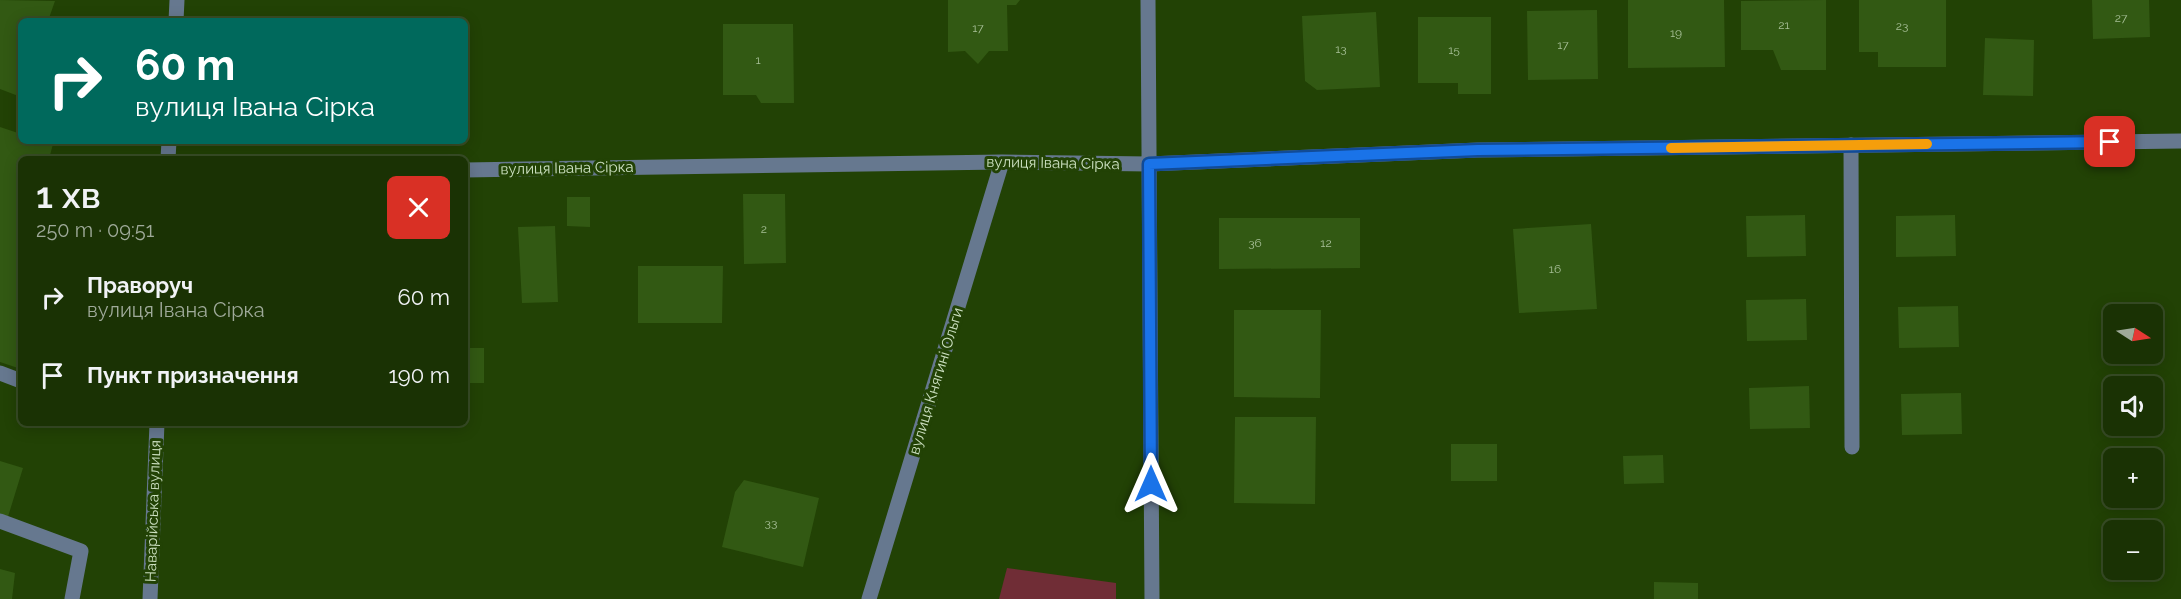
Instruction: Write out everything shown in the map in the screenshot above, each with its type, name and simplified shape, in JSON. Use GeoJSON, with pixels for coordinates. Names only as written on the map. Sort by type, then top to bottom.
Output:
{"type":"FeatureCollection","features":[{"type":"Feature","properties":{"kind":"street"},"geometry":{"type":"LineString","coordinates":[[176,18],[177,0]]}},
{"type":"Feature","properties":{"kind":"street"},"geometry":{"type":"LineString","coordinates":[[1148,0],[1152,599]]}},
{"type":"Feature","properties":{"kind":"street","name":"вулиця Івана Сірка"},"geometry":{"type":"LineString","coordinates":[[468,170],[1002,162],[1149,164],[1478,150],[2181,141]]}},
{"type":"Feature","properties":{"kind":"street"},"geometry":{"type":"LineString","coordinates":[[1851,145],[1852,447]]}},
{"type":"Feature","properties":{"kind":"street","name":"вулиця Княгині Ольги"},"geometry":{"type":"LineString","coordinates":[[869,599],[1002,162]]}},
{"type":"Feature","properties":{"kind":"street"},"geometry":{"type":"LineString","coordinates":[[0,373],[18,380]]}},
{"type":"Feature","properties":{"kind":"street","name":"Наварійська вулиця"},"geometry":{"type":"LineString","coordinates":[[150,599],[154,426]]}},
{"type":"Feature","properties":{"kind":"street"},"geometry":{"type":"LineString","coordinates":[[0,521],[81,551],[72,599]]}},
{"type":"Feature","properties":{"kind":"shaded area"},"geometry":{"type":"Polygon","coordinates":[[[1007,568],[1116,583],[1116,599],[999,599],[1007,568]]]}},
{"type":"Feature","properties":{"kind":"building"},"geometry":{"type":"Polygon","coordinates":[[[0,0],[55,1],[49,18],[18,18],[18,96],[0,89],[0,0]]]}},
{"type":"Feature","properties":{"kind":"building"},"geometry":{"type":"Polygon","coordinates":[[[948,0],[1020,0],[1016,5],[1007,5],[1008,51],[989,51],[978,64],[965,51],[948,52],[948,0]]]}},
{"type":"Feature","properties":{"kind":"building"},"geometry":{"type":"Polygon","coordinates":[[[1628,0],[1724,0],[1725,67],[1628,68],[1628,0]]]}},
{"type":"Feature","properties":{"kind":"building"},"geometry":{"type":"Polygon","coordinates":[[[1826,0],[1826,70],[1781,70],[1773,50],[1741,50],[1741,1],[1826,0]]]}},
{"type":"Feature","properties":{"kind":"building"},"geometry":{"type":"Polygon","coordinates":[[[1859,0],[1946,0],[1946,67],[1878,67],[1878,52],[1859,52],[1859,0]]]}},
{"type":"Feature","properties":{"kind":"building"},"geometry":{"type":"Polygon","coordinates":[[[2092,0],[2149,0],[2150,37],[2093,39],[2092,0]]]}},
{"type":"Feature","properties":{"kind":"building"},"geometry":{"type":"Polygon","coordinates":[[[1597,10],[1598,79],[1528,80],[1527,11],[1597,10]]]}},
{"type":"Feature","properties":{"kind":"building"},"geometry":{"type":"Polygon","coordinates":[[[1376,12],[1380,87],[1317,90],[1305,81],[1302,16],[1376,12]]]}},
{"type":"Feature","properties":{"kind":"building"},"geometry":{"type":"Polygon","coordinates":[[[1418,17],[1491,17],[1491,94],[1458,94],[1458,83],[1418,83],[1418,17]]]}},
{"type":"Feature","properties":{"kind":"building"},"geometry":{"type":"Polygon","coordinates":[[[723,24],[793,24],[794,103],[761,103],[756,95],[723,95],[723,24]]]}},
{"type":"Feature","properties":{"kind":"building"},"geometry":{"type":"Polygon","coordinates":[[[1985,38],[2034,40],[2033,96],[1983,95],[1985,38]]]}},
{"type":"Feature","properties":{"kind":"building"},"geometry":{"type":"Polygon","coordinates":[[[0,127],[18,133],[18,144],[53,144],[50,156],[18,156],[18,368],[0,362],[0,127]]]}},
{"type":"Feature","properties":{"kind":"building"},"geometry":{"type":"Polygon","coordinates":[[[743,194],[785,194],[786,263],[744,264],[743,194]]]}},
{"type":"Feature","properties":{"kind":"building"},"geometry":{"type":"Polygon","coordinates":[[[567,197],[590,197],[590,227],[567,226],[567,197]]]}},
{"type":"Feature","properties":{"kind":"building"},"geometry":{"type":"Polygon","coordinates":[[[468,212],[469,348],[484,348],[484,383],[468,383],[468,212]]]}},
{"type":"Feature","properties":{"kind":"building"},"geometry":{"type":"Polygon","coordinates":[[[1805,215],[1806,256],[1747,257],[1746,216],[1805,215]]]}},
{"type":"Feature","properties":{"kind":"building"},"geometry":{"type":"Polygon","coordinates":[[[1955,215],[1956,256],[1896,257],[1896,216],[1955,215]]]}},
{"type":"Feature","properties":{"kind":"building"},"geometry":{"type":"Polygon","coordinates":[[[1219,218],[1360,218],[1360,268],[1219,269],[1219,218]]]}},
{"type":"Feature","properties":{"kind":"building"},"geometry":{"type":"Polygon","coordinates":[[[1591,224],[1597,309],[1519,313],[1513,229],[1591,224]]]}},
{"type":"Feature","properties":{"kind":"building"},"geometry":{"type":"Polygon","coordinates":[[[555,226],[558,302],[522,303],[518,227],[555,226]]]}},
{"type":"Feature","properties":{"kind":"building"},"geometry":{"type":"Polygon","coordinates":[[[638,266],[723,266],[722,323],[638,323],[638,266]]]}},
{"type":"Feature","properties":{"kind":"building"},"geometry":{"type":"Polygon","coordinates":[[[1806,299],[1807,340],[1747,341],[1746,300],[1806,299]]]}},
{"type":"Feature","properties":{"kind":"building"},"geometry":{"type":"Polygon","coordinates":[[[1958,306],[1959,347],[1899,348],[1898,307],[1958,306]]]}},
{"type":"Feature","properties":{"kind":"building"},"geometry":{"type":"Polygon","coordinates":[[[1234,310],[1321,310],[1320,398],[1234,397],[1234,310]]]}},
{"type":"Feature","properties":{"kind":"building"},"geometry":{"type":"Polygon","coordinates":[[[1809,386],[1810,428],[1750,429],[1749,388],[1809,386]]]}},
{"type":"Feature","properties":{"kind":"building"},"geometry":{"type":"Polygon","coordinates":[[[1961,393],[1962,434],[1902,435],[1901,394],[1961,393]]]}},
{"type":"Feature","properties":{"kind":"building"},"geometry":{"type":"Polygon","coordinates":[[[1235,417],[1316,417],[1315,504],[1234,503],[1235,417]]]}},
{"type":"Feature","properties":{"kind":"building"},"geometry":{"type":"Polygon","coordinates":[[[1451,444],[1497,444],[1497,481],[1451,481],[1451,444]]]}},
{"type":"Feature","properties":{"kind":"building"},"geometry":{"type":"Polygon","coordinates":[[[1663,455],[1664,483],[1624,484],[1623,456],[1663,455]]]}},
{"type":"Feature","properties":{"kind":"building"},"geometry":{"type":"Polygon","coordinates":[[[0,461],[23,468],[7,520],[0,518],[0,461]]]}},
{"type":"Feature","properties":{"kind":"building"},"geometry":{"type":"Polygon","coordinates":[[[744,480],[819,498],[803,567],[722,547],[735,492],[744,480]]]}},
{"type":"Feature","properties":{"kind":"building"},"geometry":{"type":"Polygon","coordinates":[[[0,569],[15,573],[12,599],[0,599],[0,569]]]}},
{"type":"Feature","properties":{"kind":"building"},"geometry":{"type":"Polygon","coordinates":[[[1654,582],[1698,583],[1698,599],[1654,599],[1654,582]]]}},
{"type":"Feature","properties":{"kind":"slow traffic"},"geometry":{"type":"LineString","coordinates":[[1671,148],[1927,144]]}},
{"type":"Feature","properties":{"kind":"route"},"geometry":{"type":"LineString","coordinates":[[1151,484],[1149,164],[1478,150],[2110,142]]}}]}
